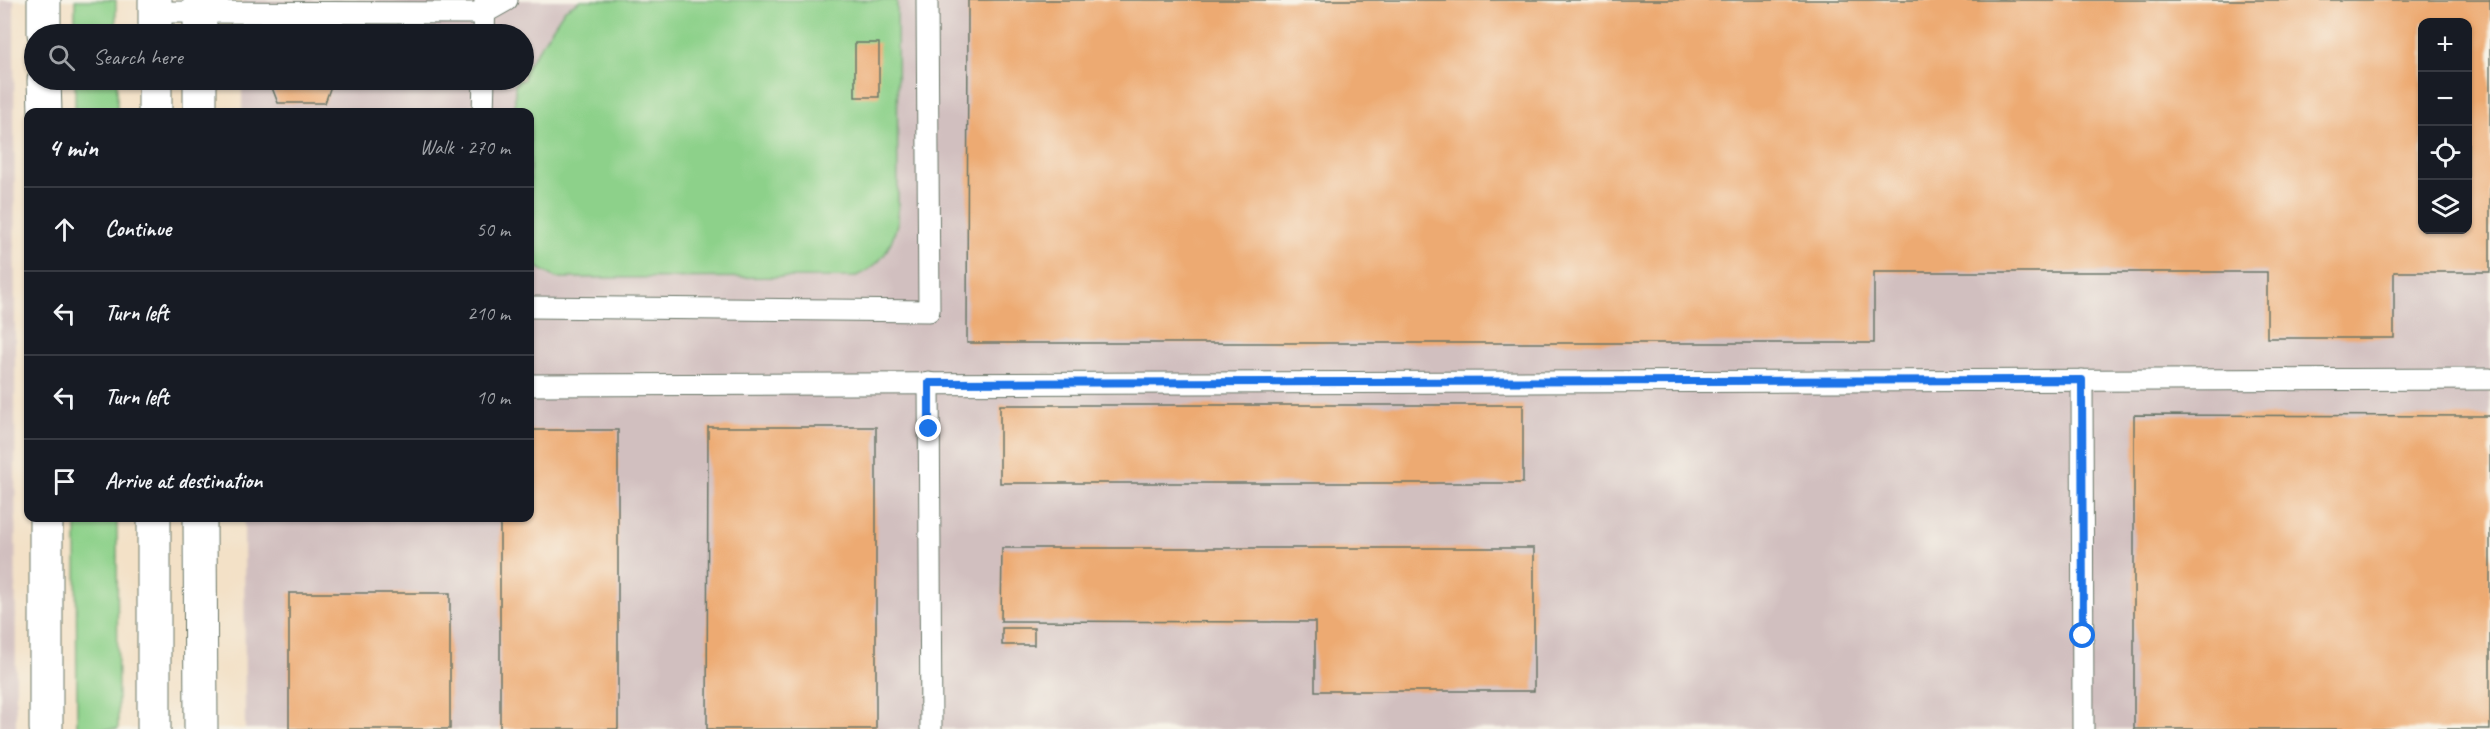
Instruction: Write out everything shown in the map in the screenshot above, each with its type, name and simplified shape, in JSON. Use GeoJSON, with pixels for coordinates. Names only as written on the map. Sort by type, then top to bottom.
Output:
{"type":"FeatureCollection","features":[{"type":"Feature","properties":{"kind":"street"},"geometry":{"type":"LineString","coordinates":[[44,0],[44,24]]}},
{"type":"Feature","properties":{"kind":"street"},"geometry":{"type":"LineString","coordinates":[[44,90],[45,108]]}},
{"type":"Feature","properties":{"kind":"street"},"geometry":{"type":"LineString","coordinates":[[155,90],[155,108]]}},
{"type":"Feature","properties":{"kind":"street"},"geometry":{"type":"LineString","coordinates":[[200,90],[200,108]]}},
{"type":"Feature","properties":{"kind":"street"},"geometry":{"type":"LineString","coordinates":[[46,522],[46,729]]}},
{"type":"Feature","properties":{"kind":"street"},"geometry":{"type":"LineString","coordinates":[[154,522],[154,729]]}},
{"type":"Feature","properties":{"kind":"street"},"geometry":{"type":"LineString","coordinates":[[200,522],[201,729]]}},
{"type":"Feature","properties":{"kind":"lane"},"geometry":{"type":"LineString","coordinates":[[155,16],[484,6],[507,0]]}},
{"type":"Feature","properties":{"kind":"lane"},"geometry":{"type":"LineString","coordinates":[[534,307],[929,311],[927,0]]}},
{"type":"Feature","properties":{"kind":"lane"},"geometry":{"type":"LineString","coordinates":[[484,6],[484,24]]}},
{"type":"Feature","properties":{"kind":"lane"},"geometry":{"type":"LineString","coordinates":[[483,108],[484,90]]}},
{"type":"Feature","properties":{"kind":"lane"},"geometry":{"type":"LineString","coordinates":[[534,385],[2490,379]]}},
{"type":"Feature","properties":{"kind":"lane"},"geometry":{"type":"LineString","coordinates":[[2082,380],[2083,729]]}},
{"type":"Feature","properties":{"kind":"lane"},"geometry":{"type":"LineString","coordinates":[[929,383],[931,729]]}},
{"type":"Feature","properties":{"kind":"shaded area"},"geometry":{"type":"Polygon","coordinates":[[[0,0],[14,0],[16,729],[0,729],[0,0]]]}},
{"type":"Feature","properties":{"kind":"shaded area"},"geometry":{"type":"Polygon","coordinates":[[[242,0],[2490,0],[2490,729],[245,729],[244,522],[534,522],[534,108],[242,108],[242,90],[534,90],[534,24],[242,24],[242,0]]]}},
{"type":"Feature","properties":{"kind":"green space"},"geometry":{"type":"Polygon","coordinates":[[[75,0],[116,0],[116,24],[75,24],[75,0]]]}},
{"type":"Feature","properties":{"kind":"green space"},"geometry":{"type":"Polygon","coordinates":[[[581,0],[897,0],[898,221],[892,240],[879,262],[854,277],[556,278],[534,265],[534,108],[515,108],[515,90],[534,90],[534,56],[565,9],[581,0]]]}},
{"type":"Feature","properties":{"kind":"green space"},"geometry":{"type":"Polygon","coordinates":[[[75,90],[117,90],[117,108],[75,108],[75,90]]]}},
{"type":"Feature","properties":{"kind":"green space"},"geometry":{"type":"Polygon","coordinates":[[[76,522],[117,522],[118,729],[77,729],[76,522]]]}},
{"type":"Feature","properties":{"kind":"building"},"geometry":{"type":"Polygon","coordinates":[[[968,0],[2490,0],[2490,272],[2394,272],[2394,338],[2267,338],[2267,272],[1874,272],[1874,343],[967,343],[968,0]]]}},
{"type":"Feature","properties":{"kind":"building"},"geometry":{"type":"Polygon","coordinates":[[[855,43],[879,43],[879,97],[855,97],[855,43]]]}},
{"type":"Feature","properties":{"kind":"building"},"geometry":{"type":"Polygon","coordinates":[[[273,90],[330,90],[325,103],[278,103],[273,90]]]}},
{"type":"Feature","properties":{"kind":"building"},"geometry":{"type":"Polygon","coordinates":[[[1000,405],[1523,405],[1523,483],[1000,483],[1000,405]]]}},
{"type":"Feature","properties":{"kind":"building"},"geometry":{"type":"Polygon","coordinates":[[[2134,415],[2490,416],[2490,729],[2134,729],[2134,415]]]}},
{"type":"Feature","properties":{"kind":"building"},"geometry":{"type":"Polygon","coordinates":[[[708,427],[876,427],[876,729],[707,729],[708,427]]]}},
{"type":"Feature","properties":{"kind":"building"},"geometry":{"type":"Polygon","coordinates":[[[534,430],[618,430],[618,729],[500,729],[500,522],[534,522],[534,430]]]}},
{"type":"Feature","properties":{"kind":"building"},"geometry":{"type":"Polygon","coordinates":[[[1002,548],[1534,548],[1534,691],[1315,691],[1315,622],[1001,621],[1002,548]]]}},
{"type":"Feature","properties":{"kind":"building"},"geometry":{"type":"Polygon","coordinates":[[[289,593],[450,593],[450,729],[289,729],[289,593]]]}},
{"type":"Feature","properties":{"kind":"building"},"geometry":{"type":"Polygon","coordinates":[[[1002,628],[1034,628],[1034,645],[1002,645],[1002,628]]]}},
{"type":"Feature","properties":{"kind":"route"},"geometry":{"type":"LineString","coordinates":[[929,429],[929,383],[2082,380],[2083,636]]}}]}
